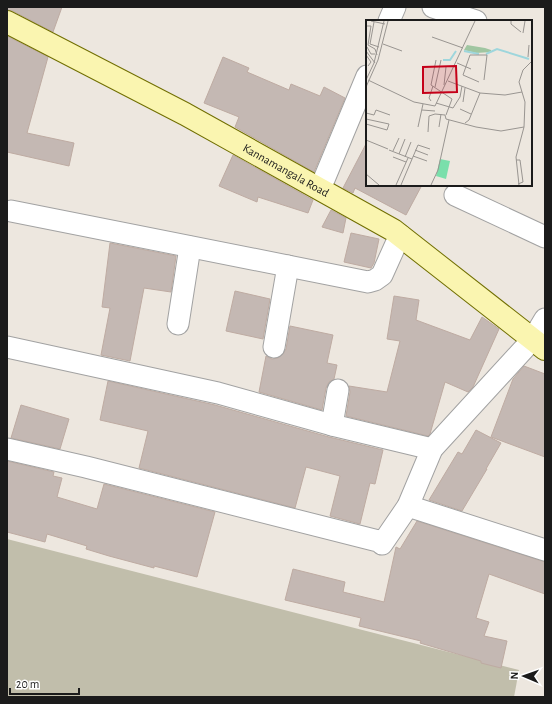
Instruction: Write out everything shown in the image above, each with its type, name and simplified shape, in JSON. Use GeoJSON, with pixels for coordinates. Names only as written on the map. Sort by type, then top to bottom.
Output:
{"type":"FeatureCollection","features":[{"type":"Feature","properties":{"kind":"main road","name":"Kannamangala Road"},"geometry":{"type":"LineString","coordinates":[[7,22],[186,114],[393,230],[539,344]]}},
{"type":"Feature","properties":{"kind":"street"},"geometry":{"type":"LineString","coordinates":[[390,20],[395,7]]}},
{"type":"Feature","properties":{"kind":"street"},"geometry":{"type":"LineString","coordinates":[[433,7],[473,20]]}},
{"type":"Feature","properties":{"kind":"street"},"geometry":{"type":"LineString","coordinates":[[320,189],[366,78]]}},
{"type":"Feature","properties":{"kind":"street"},"geometry":{"type":"LineString","coordinates":[[455,195],[545,237]]}},
{"type":"Feature","properties":{"kind":"street"},"geometry":{"type":"LineString","coordinates":[[11,211],[368,282],[375,280],[382,275],[400,235]]}},
{"type":"Feature","properties":{"kind":"street"},"geometry":{"type":"LineString","coordinates":[[178,324],[190,247]]}},
{"type":"Feature","properties":{"kind":"street"},"geometry":{"type":"LineString","coordinates":[[274,347],[288,266]]}},
{"type":"Feature","properties":{"kind":"street"},"geometry":{"type":"LineString","coordinates":[[7,449],[86,467],[382,542],[382,544],[408,506],[432,450],[539,344],[545,319]]}},
{"type":"Feature","properties":{"kind":"street"},"geometry":{"type":"LineString","coordinates":[[7,347],[218,393],[332,425],[432,450]]}},
{"type":"Feature","properties":{"kind":"street"},"geometry":{"type":"LineString","coordinates":[[332,425],[338,390]]}},
{"type":"Feature","properties":{"kind":"street"},"geometry":{"type":"LineString","coordinates":[[408,506],[545,550]]}},
{"type":"Feature","properties":{"kind":"shaded area"},"geometry":{"type":"Polygon","coordinates":[[[7,539],[519,670],[514,697],[7,697],[7,539]]]}},
{"type":"Feature","properties":{"kind":"building"},"geometry":{"type":"Polygon","coordinates":[[[7,7],[62,7],[53,32],[13,11],[7,10],[7,7]]]}},
{"type":"Feature","properties":{"kind":"building"},"geometry":{"type":"Polygon","coordinates":[[[7,36],[48,57],[27,133],[74,143],[69,166],[7,152],[7,36]]]}},
{"type":"Feature","properties":{"kind":"building"},"geometry":{"type":"Polygon","coordinates":[[[223,57],[249,68],[247,72],[289,90],[291,84],[320,96],[324,87],[345,98],[314,172],[235,127],[239,117],[204,103],[223,57]]]}},
{"type":"Feature","properties":{"kind":"building"},"geometry":{"type":"Polygon","coordinates":[[[366,144],[366,186],[421,186],[406,215],[355,188],[353,193],[343,188],[366,144]]]}},
{"type":"Feature","properties":{"kind":"building"},"geometry":{"type":"Polygon","coordinates":[[[233,155],[313,200],[308,213],[258,197],[257,202],[219,186],[233,155]]]}},
{"type":"Feature","properties":{"kind":"building"},"geometry":{"type":"Polygon","coordinates":[[[331,210],[346,218],[343,233],[322,227],[331,210]]]}},
{"type":"Feature","properties":{"kind":"building"},"geometry":{"type":"Polygon","coordinates":[[[351,233],[379,239],[374,263],[371,268],[344,262],[351,233]]]}},
{"type":"Feature","properties":{"kind":"building"},"geometry":{"type":"Polygon","coordinates":[[[110,243],[176,256],[171,292],[144,288],[130,361],[101,355],[110,308],[102,307],[110,243]]]}},
{"type":"Feature","properties":{"kind":"building"},"geometry":{"type":"Polygon","coordinates":[[[235,291],[270,299],[263,339],[226,331],[235,291]]]}},
{"type":"Feature","properties":{"kind":"building"},"geometry":{"type":"Polygon","coordinates":[[[394,296],[419,300],[416,320],[470,340],[482,317],[499,329],[473,387],[468,392],[445,382],[430,434],[428,436],[346,416],[350,392],[349,386],[387,392],[400,341],[387,339],[394,296]]]}},
{"type":"Feature","properties":{"kind":"building"},"geometry":{"type":"Polygon","coordinates":[[[290,326],[333,335],[327,363],[337,365],[334,379],[329,382],[326,388],[322,410],[259,392],[266,356],[272,359],[278,358],[283,354],[286,349],[290,326]]]}},
{"type":"Feature","properties":{"kind":"building"},"geometry":{"type":"Polygon","coordinates":[[[524,366],[545,374],[545,457],[491,437],[513,379],[524,366]]]}},
{"type":"Feature","properties":{"kind":"building"},"geometry":{"type":"Polygon","coordinates":[[[108,381],[215,405],[329,437],[383,450],[375,484],[370,483],[360,524],[330,516],[340,476],[306,467],[295,508],[139,468],[148,431],[100,420],[108,381]]]}},
{"type":"Feature","properties":{"kind":"building"},"geometry":{"type":"Polygon","coordinates":[[[21,405],[69,419],[60,449],[11,438],[21,405]]]}},
{"type":"Feature","properties":{"kind":"building"},"geometry":{"type":"Polygon","coordinates":[[[476,430],[501,443],[462,511],[429,500],[458,452],[462,454],[476,430]]]}},
{"type":"Feature","properties":{"kind":"building"},"geometry":{"type":"Polygon","coordinates":[[[7,461],[54,472],[53,476],[62,478],[57,497],[97,509],[104,484],[215,512],[197,577],[154,566],[154,568],[109,556],[86,549],[87,546],[47,534],[45,542],[7,532],[7,461]]]}},
{"type":"Feature","properties":{"kind":"building"},"geometry":{"type":"Polygon","coordinates":[[[417,521],[545,562],[545,594],[489,574],[476,618],[489,622],[484,636],[507,641],[501,668],[420,643],[421,641],[359,626],[361,618],[285,600],[293,569],[345,582],[343,592],[384,602],[396,547],[400,549],[417,521]]]}}]}
